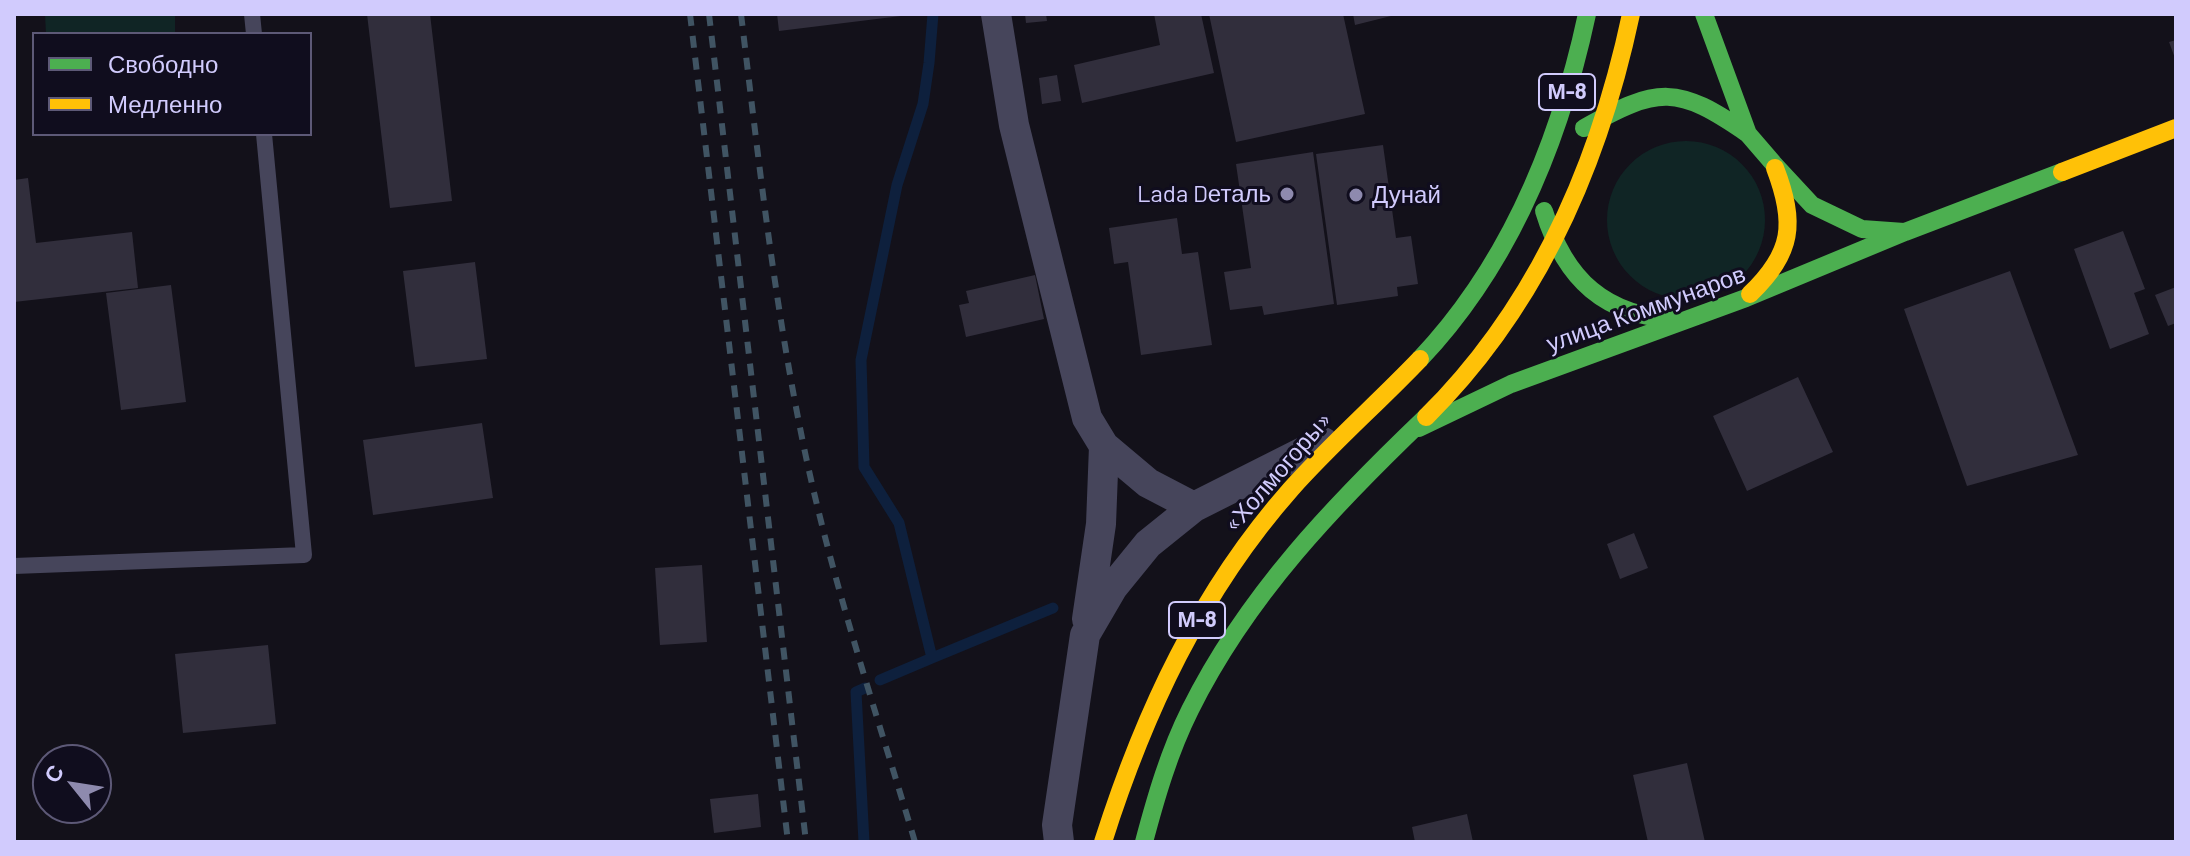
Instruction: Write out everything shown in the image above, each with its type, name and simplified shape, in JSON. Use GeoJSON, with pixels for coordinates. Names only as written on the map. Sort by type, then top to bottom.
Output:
{"type":"FeatureCollection","features":[{"type":"Feature","properties":{"kind":"main road","name":"М-8"},"geometry":{"type":"LineString","coordinates":[[1542,168],[1565,99],[1587,14]]}},
{"type":"Feature","properties":{"kind":"main road","name":"М-8"},"geometry":{"type":"LineString","coordinates":[[1144,842],[1175,743],[1235,634],[1301,545],[1348,492],[1470,370],[1511,314],[1553,240],[1577,189],[1606,115],[1631,14]]}},
{"type":"Feature","properties":{"kind":"main road","name":"улица Коммунаров"},"geometry":{"type":"LineString","coordinates":[[1704,14],[1748,134],[1773,163],[1812,205],[1831,215],[1862,229],[1905,232]]}},
{"type":"Feature","properties":{"kind":"main road"},"geometry":{"type":"LineString","coordinates":[[1686,320],[1654,321],[1637,317],[1599,297],[1566,265],[1553,240],[1540,194],[1542,168],[1563,142],[1623,105],[1645,97],[1673,94],[1696,99],[1748,134]]}},
{"type":"Feature","properties":{"kind":"main road","name":"улица Коммунаров"},"geometry":{"type":"LineString","coordinates":[[1405,435],[1511,384],[1746,298],[1905,232],[2176,128]]}},
{"type":"Feature","properties":{"kind":"main road"},"geometry":{"type":"LineString","coordinates":[[1746,298],[1773,272],[1785,251],[1789,232],[1783,187],[1773,163]]}},
{"type":"Feature","properties":{"kind":"main road","name":"«Холмогоры»"},"geometry":{"type":"LineString","coordinates":[[1103,842],[1149,712],[1173,660],[1219,582],[1256,530],[1346,431],[1425,354],[1464,306],[1510,235],[1542,168]]}},
{"type":"Feature","properties":{"kind":"street"},"geometry":{"type":"LineString","coordinates":[[996,14],[1014,125],[1087,418],[1104,446],[1148,483],[1194,507]]}},
{"type":"Feature","properties":{"kind":"street"},"geometry":{"type":"LineString","coordinates":[[1085,635],[1113,587],[1148,544],[1194,507],[1346,431]]}},
{"type":"Feature","properties":{"kind":"street"},"geometry":{"type":"LineString","coordinates":[[1059,842],[1057,825],[1101,524],[1104,446]]}},
{"type":"Feature","properties":{"kind":"lane"},"geometry":{"type":"LineString","coordinates":[[14,566],[304,555],[264,136]]}},
{"type":"Feature","properties":{"kind":"green space"},"geometry":{"type":"Polygon","coordinates":[[[45,14],[175,14],[175,32],[46,32],[45,14]]]}},
{"type":"Feature","properties":{"kind":"green space"},"geometry":{"type":"Polygon","coordinates":[[[1686,141],[1716,147],[1742,164],[1759,190],[1765,220],[1759,250],[1742,276],[1716,293],[1686,299],[1656,293],[1630,276],[1613,250],[1607,220],[1613,190],[1630,164],[1656,147],[1686,141]]]}},
{"type":"Feature","properties":{"kind":"building"},"geometry":{"type":"Polygon","coordinates":[[[367,14],[430,14],[452,201],[390,208],[367,14]]]}},
{"type":"Feature","properties":{"kind":"building"},"geometry":{"type":"Polygon","coordinates":[[[777,14],[901,14],[901,16],[779,31],[777,14]]]}},
{"type":"Feature","properties":{"kind":"building"},"geometry":{"type":"Polygon","coordinates":[[[1025,14],[1046,14],[1047,21],[1026,23],[1025,14]]]}},
{"type":"Feature","properties":{"kind":"building"},"geometry":{"type":"Polygon","coordinates":[[[1154,14],[1201,14],[1214,73],[1082,103],[1074,65],[1160,45],[1154,14]]]}},
{"type":"Feature","properties":{"kind":"building"},"geometry":{"type":"Polygon","coordinates":[[[1209,14],[1343,14],[1365,114],[1236,142],[1209,14]]]}},
{"type":"Feature","properties":{"kind":"building"},"geometry":{"type":"Polygon","coordinates":[[[1353,14],[1395,14],[1395,15],[1355,25],[1353,14]]]}},
{"type":"Feature","properties":{"kind":"building"},"geometry":{"type":"Polygon","coordinates":[[[2176,40],[2176,61],[2169,42],[2176,40]]]}},
{"type":"Feature","properties":{"kind":"building"},"geometry":{"type":"Polygon","coordinates":[[[1057,75],[1061,101],[1042,104],[1039,78],[1057,75]]]}},
{"type":"Feature","properties":{"kind":"building","name":"Дунай"},"geometry":{"type":"Polygon","coordinates":[[[1383,145],[1396,238],[1411,236],[1418,284],[1397,287],[1398,296],[1337,305],[1316,154],[1383,145]]]}},
{"type":"Feature","properties":{"kind":"building"},"geometry":{"type":"Polygon","coordinates":[[[1313,152],[1334,304],[1264,315],[1262,306],[1230,310],[1224,272],[1251,268],[1236,164],[1313,152]]]}},
{"type":"Feature","properties":{"kind":"building"},"geometry":{"type":"Polygon","coordinates":[[[28,178],[36,243],[132,232],[138,288],[14,302],[14,180],[28,178]]]}},
{"type":"Feature","properties":{"kind":"building"},"geometry":{"type":"Polygon","coordinates":[[[1177,218],[1182,254],[1198,252],[1212,345],[1141,355],[1128,262],[1114,264],[1109,228],[1177,218]]]}},
{"type":"Feature","properties":{"kind":"building"},"geometry":{"type":"Polygon","coordinates":[[[2123,231],[2145,289],[2134,293],[2149,334],[2110,349],[2074,249],[2123,231]]]}},
{"type":"Feature","properties":{"kind":"building"},"geometry":{"type":"Polygon","coordinates":[[[475,262],[487,359],[415,367],[403,271],[475,262]]]}},
{"type":"Feature","properties":{"kind":"building"},"geometry":{"type":"Polygon","coordinates":[[[2010,271],[2078,455],[1967,486],[1904,309],[2010,271]]]}},
{"type":"Feature","properties":{"kind":"building"},"geometry":{"type":"Polygon","coordinates":[[[1035,275],[1044,319],[966,337],[959,305],[969,303],[966,291],[1035,275]]]}},
{"type":"Feature","properties":{"kind":"building"},"geometry":{"type":"Polygon","coordinates":[[[171,285],[186,402],[121,410],[106,293],[171,285]]]}},
{"type":"Feature","properties":{"kind":"building"},"geometry":{"type":"Polygon","coordinates":[[[2176,287],[2176,323],[2168,326],[2155,295],[2176,287]]]}},
{"type":"Feature","properties":{"kind":"building"},"geometry":{"type":"Polygon","coordinates":[[[1798,377],[1833,452],[1747,491],[1713,416],[1798,377]]]}},
{"type":"Feature","properties":{"kind":"building"},"geometry":{"type":"Polygon","coordinates":[[[482,423],[493,498],[373,515],[363,440],[482,423]]]}},
{"type":"Feature","properties":{"kind":"building"},"geometry":{"type":"Polygon","coordinates":[[[1634,533],[1648,568],[1620,579],[1607,544],[1634,533]]]}},
{"type":"Feature","properties":{"kind":"building"},"geometry":{"type":"Polygon","coordinates":[[[702,565],[707,642],[660,645],[655,568],[702,565]]]}},
{"type":"Feature","properties":{"kind":"building"},"geometry":{"type":"Polygon","coordinates":[[[268,645],[276,724],[183,733],[175,654],[268,645]]]}},
{"type":"Feature","properties":{"kind":"building"},"geometry":{"type":"Polygon","coordinates":[[[1687,763],[1705,842],[1648,842],[1633,775],[1687,763]]]}},
{"type":"Feature","properties":{"kind":"building"},"geometry":{"type":"Polygon","coordinates":[[[758,794],[761,827],[714,833],[710,799],[758,794]]]}},
{"type":"Feature","properties":{"kind":"building"},"geometry":{"type":"Polygon","coordinates":[[[1467,814],[1473,842],[1415,842],[1412,827],[1467,814]]]}},
{"type":"Feature","properties":{"kind":"waterway"},"geometry":{"type":"LineString","coordinates":[[880,680],[932,658],[899,523],[864,467],[861,360],[897,185],[923,104],[933,14]]}},
{"type":"Feature","properties":{"kind":"waterway"},"geometry":{"type":"LineString","coordinates":[[932,658],[1053,608]]}},
{"type":"Feature","properties":{"kind":"waterway"},"geometry":{"type":"LineString","coordinates":[[864,842],[856,692],[865,688]]}},
{"type":"Feature","properties":{"kind":"railway"},"geometry":{"type":"LineString","coordinates":[[690,14],[788,842]]}},
{"type":"Feature","properties":{"kind":"railway"},"geometry":{"type":"LineString","coordinates":[[709,14],[806,842]]}},
{"type":"Feature","properties":{"kind":"railway"},"geometry":{"type":"LineString","coordinates":[[741,14],[777,292],[806,457],[843,602],[915,842]]}},
{"type":"Feature","properties":{"kind":"traffic: fast"},"geometry":{"type":"LineString","coordinates":[[1420,359],[1480,283],[1527,198],[1562,108],[1587,14]]}},
{"type":"Feature","properties":{"kind":"traffic: fast"},"geometry":{"type":"LineString","coordinates":[[1704,14],[1748,134],[1773,163],[1812,205],[1862,229],[1904,232]]}},
{"type":"Feature","properties":{"kind":"traffic: fast"},"geometry":{"type":"LineString","coordinates":[[1584,128],[1631,104],[1668,97],[1703,106],[1748,134]]}},
{"type":"Feature","properties":{"kind":"traffic: fast"},"geometry":{"type":"LineString","coordinates":[[1419,428],[1511,384],[1746,298],[1905,232],[2062,172]]}},
{"type":"Feature","properties":{"kind":"traffic: fast"},"geometry":{"type":"LineString","coordinates":[[1544,211],[1564,257],[1576,275],[1592,290],[1629,311],[1678,320]]}},
{"type":"Feature","properties":{"kind":"traffic: fast"},"geometry":{"type":"LineString","coordinates":[[1144,842],[1182,726],[1238,628],[1326,518],[1426,417]]}},
{"type":"Feature","properties":{"kind":"traffic: slow"},"geometry":{"type":"LineString","coordinates":[[1426,417],[1500,329],[1558,231],[1601,125],[1631,14]]}},
{"type":"Feature","properties":{"kind":"traffic: slow"},"geometry":{"type":"LineString","coordinates":[[2062,172],[2176,128]]}},
{"type":"Feature","properties":{"kind":"traffic: slow"},"geometry":{"type":"LineString","coordinates":[[1750,294],[1775,265],[1786,236],[1786,205],[1775,168]]}},
{"type":"Feature","properties":{"kind":"traffic: slow"},"geometry":{"type":"LineString","coordinates":[[1103,842],[1157,701],[1178,656],[1229,569],[1291,489],[1420,359]]}},
{"type":"Feature","properties":{"kind":"place","name":"Lada Dеталь"},"geometry":{"type":"Point","coordinates":[1287,194]}},
{"type":"Feature","properties":{"kind":"place","name":"Дунай"},"geometry":{"type":"Point","coordinates":[1356,195]}}]}
